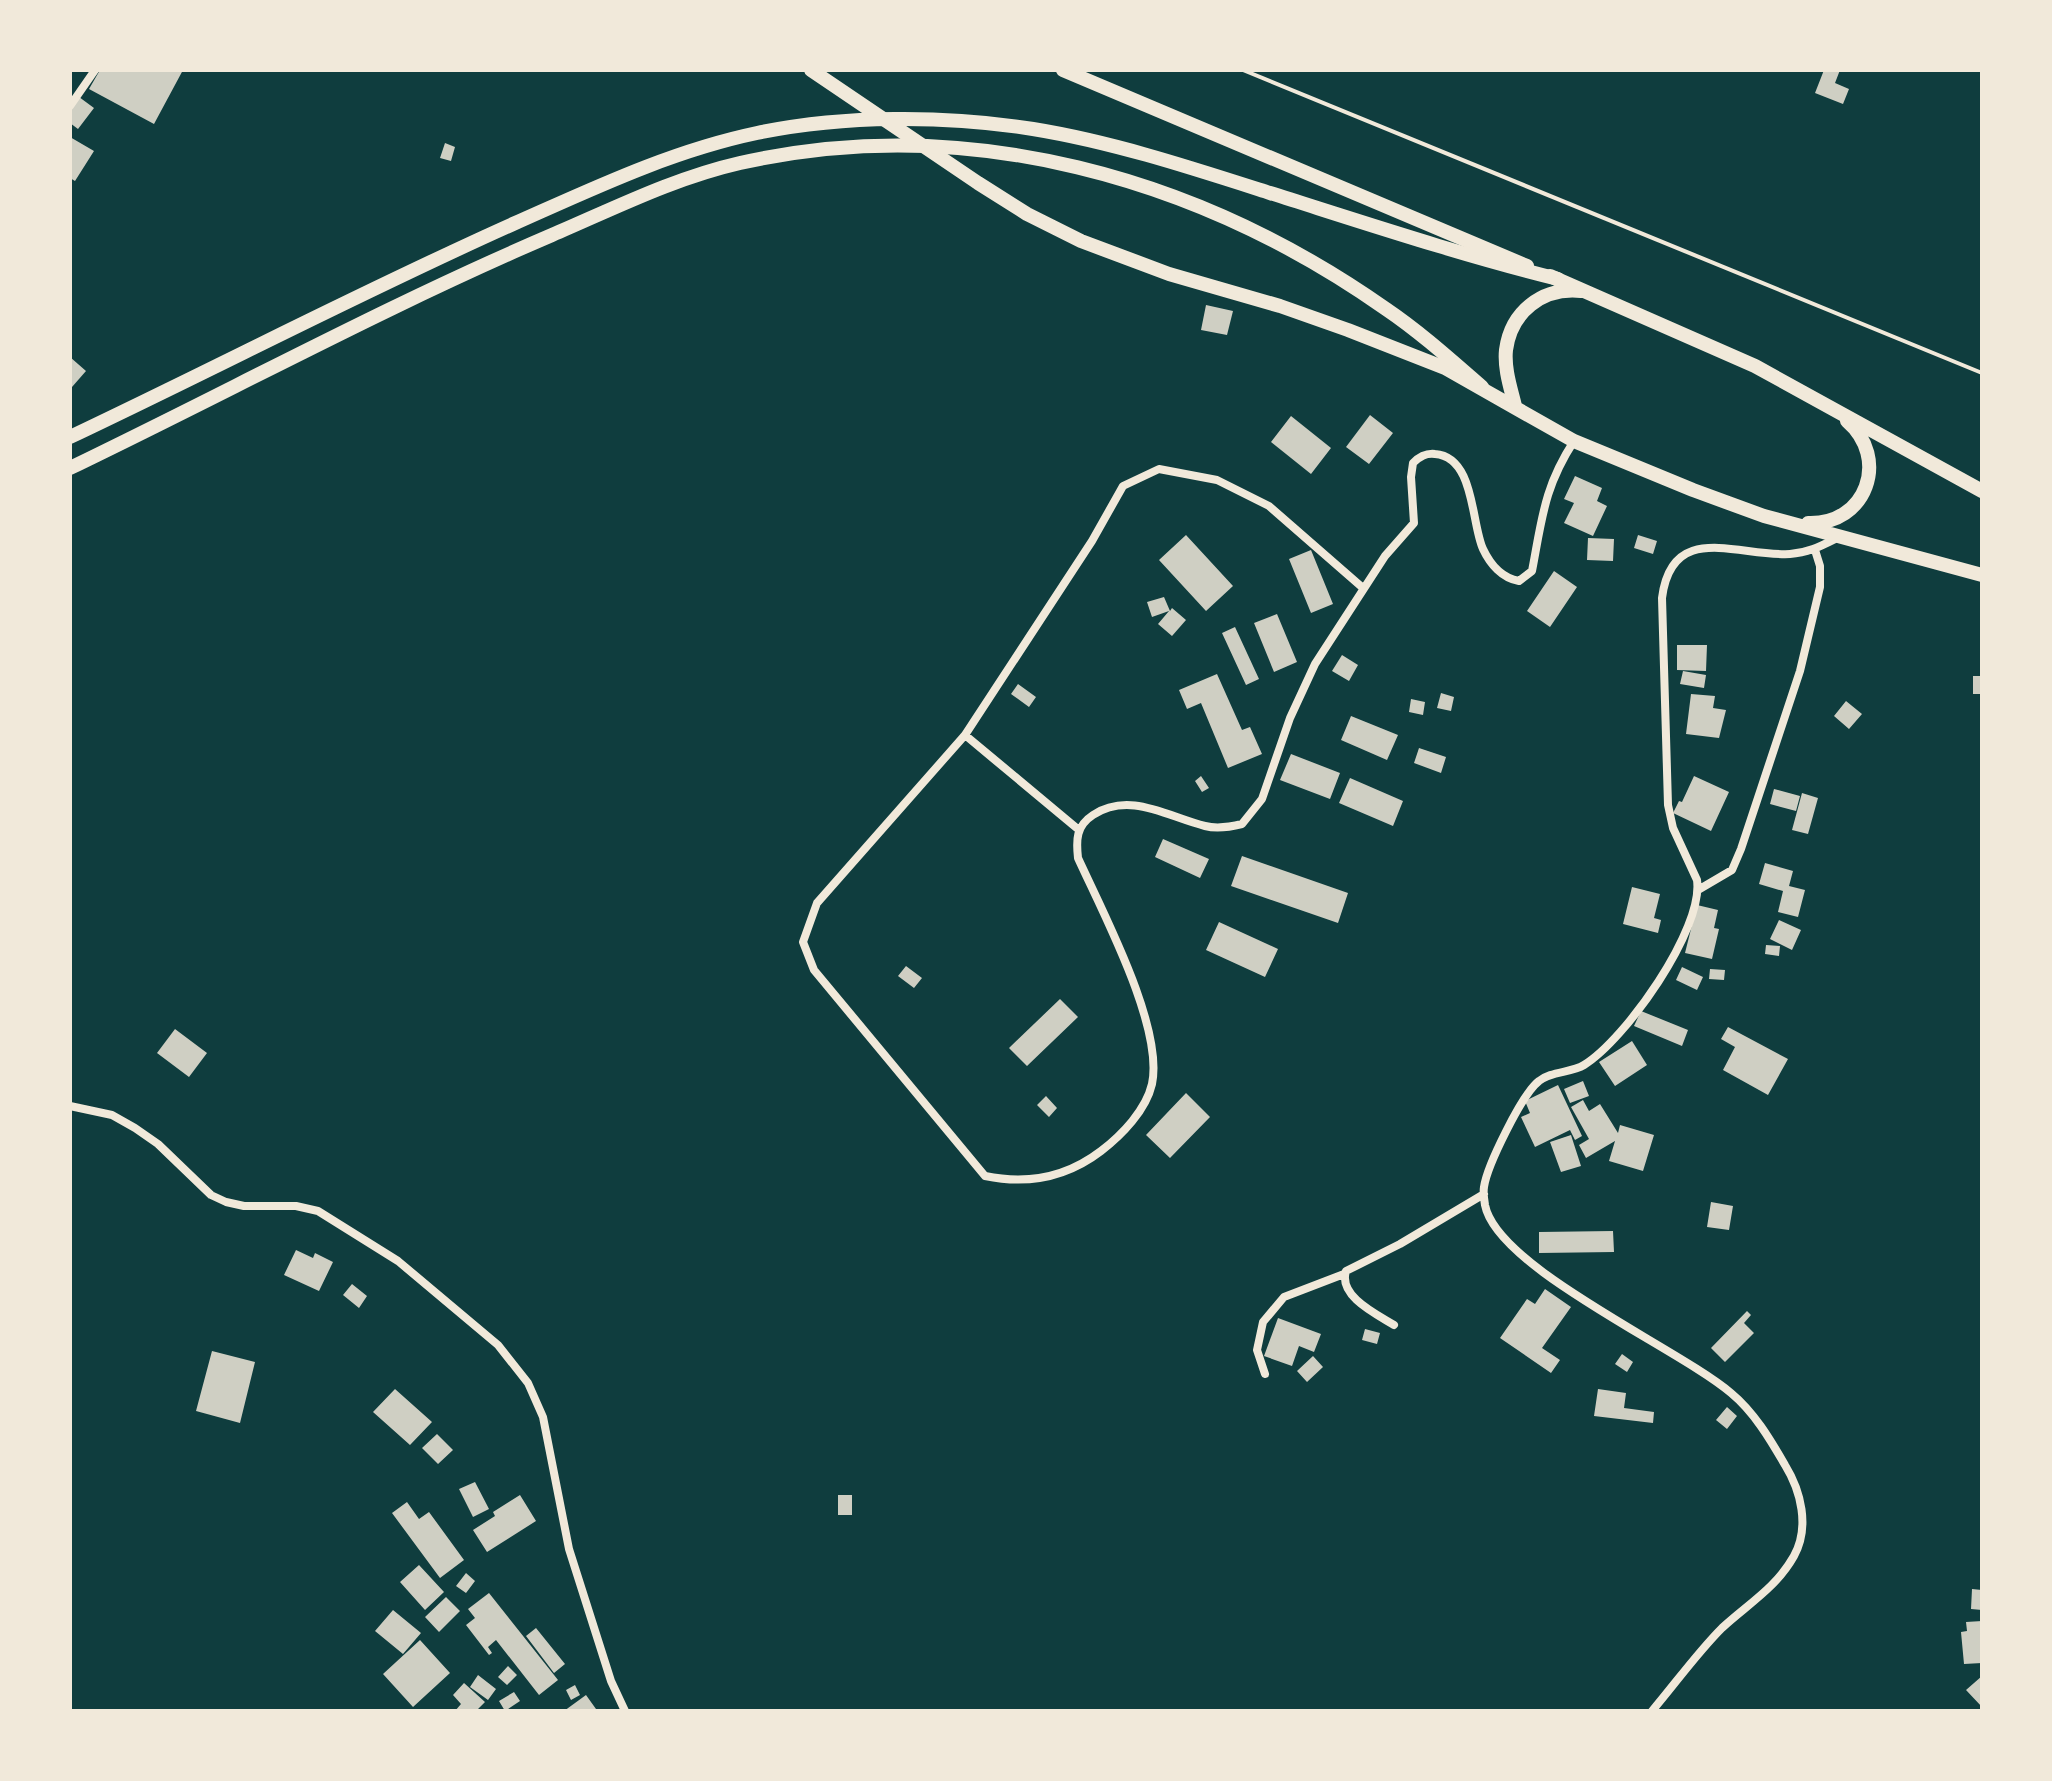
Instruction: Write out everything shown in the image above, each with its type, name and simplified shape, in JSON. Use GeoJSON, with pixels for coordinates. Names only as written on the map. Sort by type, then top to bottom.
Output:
{"type":"FeatureCollection","features":[{"type":"Feature","properties":{"kind":"main road"},"geometry":{"type":"LineString","coordinates":[[811,70],[978,183],[1027,214],[1081,241],[1169,274],[1280,306],[1445,368],[1574,441],[1693,490],[1784,521],[1982,575]]}},
{"type":"Feature","properties":{"kind":"main road"},"geometry":{"type":"LineString","coordinates":[[1063,70],[1589,292],[1755,366],[1982,491]]}},
{"type":"Feature","properties":{"kind":"main road"},"geometry":{"type":"LineString","coordinates":[[70,437],[453,251],[626,175],[714,143],[800,125],[848,121],[979,124],[1079,138],[1229,180],[1492,263],[1558,279]]}},
{"type":"Feature","properties":{"kind":"main road"},"geometry":{"type":"LineString","coordinates":[[70,468],[466,273],[651,192],[740,163],[809,151],[882,144],[940,145],[1007,152],[1100,172],[1153,190],[1259,233],[1295,252],[1388,309],[1482,387]]}},
{"type":"Feature","properties":{"kind":"main road"},"geometry":{"type":"LineString","coordinates":[[1515,406],[1507,374],[1506,351],[1515,322],[1522,311],[1535,300],[1553,293],[1569,290],[1589,292]]}},
{"type":"Feature","properties":{"kind":"main road"},"geometry":{"type":"LineString","coordinates":[[1784,521],[1830,522],[1852,510],[1866,488],[1869,461],[1866,448],[1853,426],[1831,406]]}},
{"type":"Feature","properties":{"kind":"street"},"geometry":{"type":"LineString","coordinates":[[70,106],[95,70]]}},
{"type":"Feature","properties":{"kind":"street"},"geometry":{"type":"LineString","coordinates":[[1363,588],[1269,506],[1217,480],[1159,469],[1123,486],[1092,541],[965,735],[817,903],[803,942],[814,970],[985,1176],[1008,1181],[1040,1179],[1084,1164],[1113,1142],[1135,1118],[1152,1084],[1154,1069],[1149,1033],[1132,978],[1078,858],[1076,840],[1086,820],[1117,805],[1139,806],[1207,827],[1242,824],[1262,799],[1290,718],[1315,664],[1385,556],[1414,523],[1413,463],[1423,455],[1447,457],[1464,478],[1482,547],[1489,559],[1510,580],[1524,580],[1532,571],[1539,525],[1550,484],[1574,441]]}},
{"type":"Feature","properties":{"kind":"street"},"geometry":{"type":"LineString","coordinates":[[1652,1711],[1722,1628],[1777,1582],[1795,1553],[1802,1531],[1802,1509],[1796,1483],[1766,1432],[1732,1394],[1554,1280],[1494,1227],[1487,1215],[1484,1194],[1491,1165],[1515,1114],[1534,1086],[1543,1078],[1579,1068],[1602,1051],[1658,985],[1678,949],[1698,890],[1692,868],[1673,828],[1668,805],[1664,733],[1664,583],[1669,570],[1682,556],[1704,547],[1775,554],[1815,550],[1839,536]]}},
{"type":"Feature","properties":{"kind":"street"},"geometry":{"type":"LineString","coordinates":[[1698,890],[1732,870],[1741,849],[1800,671],[1820,587],[1820,566],[1815,550]]}},
{"type":"Feature","properties":{"kind":"street"},"geometry":{"type":"LineString","coordinates":[[965,735],[1079,830]]}},
{"type":"Feature","properties":{"kind":"street"},"geometry":{"type":"LineString","coordinates":[[70,1106],[112,1115],[135,1128],[158,1144],[211,1195],[226,1202],[244,1206],[296,1206],[318,1211],[398,1261],[498,1345],[528,1383],[543,1417],[569,1549],[611,1681],[625,1711]]}},
{"type":"Feature","properties":{"kind":"street"},"geometry":{"type":"LineString","coordinates":[[1265,1374],[1257,1350],[1263,1322],[1284,1297],[1344,1274],[1484,1194]]}},
{"type":"Feature","properties":{"kind":"street"},"geometry":{"type":"LineString","coordinates":[[1344,1274],[1346,1287],[1359,1303],[1394,1325]]}},
{"type":"Feature","properties":{"kind":"lane"},"geometry":{"type":"LineString","coordinates":[[1243,70],[1982,373]]}},
{"type":"Feature","properties":{"kind":"building"},"geometry":{"type":"Polygon","coordinates":[[[100,70],[183,70],[154,124],[89,89],[100,70]]]}},
{"type":"Feature","properties":{"kind":"building"},"geometry":{"type":"Polygon","coordinates":[[[1824,70],[1840,70],[1835,83],[1849,89],[1843,104],[1815,93],[1824,70]]]}},
{"type":"Feature","properties":{"kind":"building"},"geometry":{"type":"Polygon","coordinates":[[[75,94],[94,108],[78,129],[70,123],[70,100],[75,94]]]}},
{"type":"Feature","properties":{"kind":"building"},"geometry":{"type":"Polygon","coordinates":[[[70,137],[94,151],[75,181],[70,178],[70,137]]]}},
{"type":"Feature","properties":{"kind":"building"},"geometry":{"type":"Polygon","coordinates":[[[445,143],[455,147],[451,161],[440,158],[445,143]]]}},
{"type":"Feature","properties":{"kind":"building"},"geometry":{"type":"Polygon","coordinates":[[[1206,305],[1233,311],[1227,335],[1201,330],[1206,305]]]}},
{"type":"Feature","properties":{"kind":"building"},"geometry":{"type":"Polygon","coordinates":[[[70,357],[86,371],[72,387],[70,386],[70,357]]]}},
{"type":"Feature","properties":{"kind":"building"},"geometry":{"type":"Polygon","coordinates":[[[1370,415],[1393,433],[1369,464],[1346,447],[1370,415]]]}},
{"type":"Feature","properties":{"kind":"building"},"geometry":{"type":"Polygon","coordinates":[[[1291,416],[1331,448],[1311,474],[1271,442],[1291,416]]]}},
{"type":"Feature","properties":{"kind":"building"},"geometry":{"type":"Polygon","coordinates":[[[1575,476],[1602,488],[1597,501],[1607,506],[1593,536],[1564,523],[1574,503],[1564,499],[1575,476]]]}},
{"type":"Feature","properties":{"kind":"building"},"geometry":{"type":"Polygon","coordinates":[[[1186,535],[1233,586],[1206,611],[1159,560],[1186,535]]]}},
{"type":"Feature","properties":{"kind":"building"},"geometry":{"type":"Polygon","coordinates":[[[1638,535],[1657,541],[1653,554],[1634,548],[1638,535]]]}},
{"type":"Feature","properties":{"kind":"building"},"geometry":{"type":"Polygon","coordinates":[[[1588,538],[1614,539],[1613,561],[1587,560],[1588,538]]]}},
{"type":"Feature","properties":{"kind":"building"},"geometry":{"type":"Polygon","coordinates":[[[1311,550],[1333,604],[1311,613],[1289,559],[1311,550]]]}},
{"type":"Feature","properties":{"kind":"building"},"geometry":{"type":"Polygon","coordinates":[[[1554,571],[1577,587],[1550,627],[1527,611],[1554,571]]]}},
{"type":"Feature","properties":{"kind":"building"},"geometry":{"type":"Polygon","coordinates":[[[1164,597],[1170,611],[1172,608],[1186,620],[1172,636],[1158,624],[1169,611],[1152,617],[1147,602],[1164,597]]]}},
{"type":"Feature","properties":{"kind":"building"},"geometry":{"type":"Polygon","coordinates":[[[1277,614],[1297,662],[1274,672],[1254,623],[1277,614]]]}},
{"type":"Feature","properties":{"kind":"building"},"geometry":{"type":"Polygon","coordinates":[[[1235,627],[1259,679],[1246,685],[1222,633],[1235,627]]]}},
{"type":"Feature","properties":{"kind":"building"},"geometry":{"type":"Polygon","coordinates":[[[1677,645],[1707,645],[1706,671],[1677,670],[1677,645]]]}},
{"type":"Feature","properties":{"kind":"building"},"geometry":{"type":"Polygon","coordinates":[[[1342,655],[1358,665],[1349,681],[1332,671],[1342,655]]]}},
{"type":"Feature","properties":{"kind":"building"},"geometry":{"type":"Polygon","coordinates":[[[1683,671],[1706,675],[1704,688],[1680,684],[1683,671]]]}},
{"type":"Feature","properties":{"kind":"building"},"geometry":{"type":"Polygon","coordinates":[[[1217,674],[1242,730],[1250,727],[1262,754],[1228,768],[1201,703],[1187,709],[1179,690],[1217,674]]]}},
{"type":"Feature","properties":{"kind":"building"},"geometry":{"type":"Polygon","coordinates":[[[1973,676],[1982,676],[1982,694],[1973,694],[1973,676]]]}},
{"type":"Feature","properties":{"kind":"building"},"geometry":{"type":"Polygon","coordinates":[[[1018,684],[1036,697],[1029,707],[1011,694],[1018,684]]]}},
{"type":"Feature","properties":{"kind":"building"},"geometry":{"type":"Polygon","coordinates":[[[1441,693],[1454,697],[1451,711],[1437,708],[1441,693]]]}},
{"type":"Feature","properties":{"kind":"building"},"geometry":{"type":"Polygon","coordinates":[[[1691,694],[1715,696],[1713,708],[1726,710],[1719,738],[1686,734],[1691,694]]]}},
{"type":"Feature","properties":{"kind":"building"},"geometry":{"type":"Polygon","coordinates":[[[1411,699],[1425,702],[1423,715],[1409,712],[1411,699]]]}},
{"type":"Feature","properties":{"kind":"building"},"geometry":{"type":"Polygon","coordinates":[[[1846,701],[1862,714],[1849,729],[1834,716],[1846,701]]]}},
{"type":"Feature","properties":{"kind":"building"},"geometry":{"type":"Polygon","coordinates":[[[1351,716],[1398,735],[1387,760],[1341,740],[1351,716]]]}},
{"type":"Feature","properties":{"kind":"building"},"geometry":{"type":"Polygon","coordinates":[[[1419,748],[1446,757],[1441,773],[1414,763],[1419,748]]]}},
{"type":"Feature","properties":{"kind":"building"},"geometry":{"type":"Polygon","coordinates":[[[1291,754],[1340,773],[1330,799],[1280,780],[1291,754]]]}},
{"type":"Feature","properties":{"kind":"building"},"geometry":{"type":"Polygon","coordinates":[[[1201,776],[1209,788],[1202,792],[1195,781],[1201,776]]]}},
{"type":"Feature","properties":{"kind":"building"},"geometry":{"type":"Polygon","coordinates":[[[1694,776],[1729,792],[1711,831],[1673,813],[1694,776]]]}},
{"type":"Feature","properties":{"kind":"building"},"geometry":{"type":"Polygon","coordinates":[[[1350,778],[1403,801],[1393,826],[1339,803],[1350,778]]]}},
{"type":"Feature","properties":{"kind":"building"},"geometry":{"type":"Polygon","coordinates":[[[1774,789],[1800,796],[1796,811],[1770,804],[1774,789]]]}},
{"type":"Feature","properties":{"kind":"building"},"geometry":{"type":"Polygon","coordinates":[[[1802,793],[1818,798],[1808,834],[1792,830],[1802,793]]]}},
{"type":"Feature","properties":{"kind":"building"},"geometry":{"type":"Polygon","coordinates":[[[1163,839],[1209,859],[1200,878],[1155,857],[1163,839]]]}},
{"type":"Feature","properties":{"kind":"building"},"geometry":{"type":"Polygon","coordinates":[[[1242,856],[1348,893],[1338,923],[1231,886],[1242,856]]]}},
{"type":"Feature","properties":{"kind":"building"},"geometry":{"type":"Polygon","coordinates":[[[1765,863],[1793,871],[1789,886],[1805,890],[1798,917],[1778,912],[1783,891],[1759,884],[1765,863]]]}},
{"type":"Feature","properties":{"kind":"building"},"geometry":{"type":"Polygon","coordinates":[[[1632,887],[1660,894],[1654,918],[1661,920],[1658,933],[1623,924],[1632,887]]]}},
{"type":"Feature","properties":{"kind":"building"},"geometry":{"type":"Polygon","coordinates":[[[1697,905],[1718,910],[1714,928],[1719,929],[1712,959],[1685,953],[1697,905]]]}},
{"type":"Feature","properties":{"kind":"building"},"geometry":{"type":"Polygon","coordinates":[[[1779,920],[1801,930],[1792,950],[1770,939],[1779,920]]]}},
{"type":"Feature","properties":{"kind":"building"},"geometry":{"type":"Polygon","coordinates":[[[1219,922],[1278,949],[1265,977],[1206,950],[1219,922]]]}},
{"type":"Feature","properties":{"kind":"building"},"geometry":{"type":"Polygon","coordinates":[[[1766,945],[1780,946],[1779,956],[1765,954],[1766,945]]]}},
{"type":"Feature","properties":{"kind":"building"},"geometry":{"type":"Polygon","coordinates":[[[906,966],[922,978],[914,988],[898,976],[906,966]]]}},
{"type":"Feature","properties":{"kind":"building"},"geometry":{"type":"Polygon","coordinates":[[[1682,967],[1703,977],[1697,990],[1676,980],[1682,967]]]}},
{"type":"Feature","properties":{"kind":"building"},"geometry":{"type":"Polygon","coordinates":[[[1710,969],[1725,970],[1724,980],[1709,979],[1710,969]]]}},
{"type":"Feature","properties":{"kind":"building"},"geometry":{"type":"Polygon","coordinates":[[[1060,999],[1078,1017],[1027,1066],[1009,1048],[1060,999]]]}},
{"type":"Feature","properties":{"kind":"building"},"geometry":{"type":"Polygon","coordinates":[[[1641,1011],[1688,1030],[1682,1046],[1634,1026],[1641,1011]]]}},
{"type":"Feature","properties":{"kind":"building"},"geometry":{"type":"Polygon","coordinates":[[[1728,1027],[1788,1059],[1768,1095],[1723,1070],[1735,1047],[1721,1039],[1728,1027]]]}},
{"type":"Feature","properties":{"kind":"building"},"geometry":{"type":"Polygon","coordinates":[[[175,1029],[207,1053],[189,1077],[157,1053],[175,1029]]]}},
{"type":"Feature","properties":{"kind":"building"},"geometry":{"type":"Polygon","coordinates":[[[1632,1041],[1647,1065],[1615,1086],[1599,1062],[1632,1041]]]}},
{"type":"Feature","properties":{"kind":"building"},"geometry":{"type":"Polygon","coordinates":[[[1583,1081],[1589,1096],[1570,1103],[1564,1089],[1583,1081]]]}},
{"type":"Feature","properties":{"kind":"building"},"geometry":{"type":"Polygon","coordinates":[[[1558,1085],[1582,1136],[1575,1140],[1570,1130],[1535,1147],[1521,1117],[1530,1113],[1525,1101],[1558,1085]]]}},
{"type":"Feature","properties":{"kind":"building"},"geometry":{"type":"Polygon","coordinates":[[[1186,1093],[1210,1117],[1170,1158],[1146,1135],[1186,1093]]]}},
{"type":"Feature","properties":{"kind":"building"},"geometry":{"type":"Polygon","coordinates":[[[1046,1096],[1057,1108],[1049,1117],[1037,1105],[1046,1096]]]}},
{"type":"Feature","properties":{"kind":"building"},"geometry":{"type":"Polygon","coordinates":[[[1583,1100],[1589,1111],[1600,1104],[1618,1133],[1620,1125],[1654,1135],[1643,1171],[1609,1161],[1615,1141],[1586,1158],[1579,1145],[1589,1139],[1571,1107],[1583,1100]]]}},
{"type":"Feature","properties":{"kind":"building"},"geometry":{"type":"Polygon","coordinates":[[[1571,1135],[1581,1166],[1561,1172],[1550,1142],[1571,1135]]]}},
{"type":"Feature","properties":{"kind":"building"},"geometry":{"type":"Polygon","coordinates":[[[1711,1202],[1733,1206],[1729,1230],[1707,1227],[1711,1202]]]}},
{"type":"Feature","properties":{"kind":"building"},"geometry":{"type":"Polygon","coordinates":[[[1613,1231],[1614,1252],[1539,1253],[1539,1232],[1613,1231]]]}},
{"type":"Feature","properties":{"kind":"building"},"geometry":{"type":"Polygon","coordinates":[[[296,1250],[313,1258],[315,1253],[333,1262],[319,1291],[284,1275],[296,1250]]]}},
{"type":"Feature","properties":{"kind":"building"},"geometry":{"type":"Polygon","coordinates":[[[352,1284],[367,1296],[359,1308],[343,1295],[352,1284]]]}},
{"type":"Feature","properties":{"kind":"building"},"geometry":{"type":"Polygon","coordinates":[[[1545,1289],[1571,1307],[1542,1348],[1560,1360],[1551,1373],[1500,1338],[1527,1299],[1535,1304],[1545,1289]]]}},
{"type":"Feature","properties":{"kind":"building"},"geometry":{"type":"Polygon","coordinates":[[[1747,1311],[1751,1315],[1744,1323],[1754,1333],[1725,1362],[1711,1348],[1747,1311]]]}},
{"type":"Feature","properties":{"kind":"building"},"geometry":{"type":"Polygon","coordinates":[[[1278,1318],[1321,1334],[1314,1352],[1299,1346],[1292,1366],[1264,1356],[1278,1318]]]}},
{"type":"Feature","properties":{"kind":"building"},"geometry":{"type":"Polygon","coordinates":[[[1365,1329],[1380,1333],[1377,1344],[1362,1340],[1365,1329]]]}},
{"type":"Feature","properties":{"kind":"building"},"geometry":{"type":"Polygon","coordinates":[[[212,1351],[255,1362],[240,1423],[196,1411],[212,1351]]]}},
{"type":"Feature","properties":{"kind":"building"},"geometry":{"type":"Polygon","coordinates":[[[1622,1354],[1633,1362],[1627,1372],[1615,1364],[1622,1354]]]}},
{"type":"Feature","properties":{"kind":"building"},"geometry":{"type":"Polygon","coordinates":[[[1313,1356],[1323,1367],[1307,1382],[1297,1371],[1313,1356]]]}},
{"type":"Feature","properties":{"kind":"building"},"geometry":{"type":"Polygon","coordinates":[[[395,1389],[432,1422],[410,1445],[373,1412],[395,1389]]]}},
{"type":"Feature","properties":{"kind":"building"},"geometry":{"type":"Polygon","coordinates":[[[1598,1389],[1626,1393],[1624,1408],[1654,1412],[1653,1423],[1594,1416],[1598,1389]]]}},
{"type":"Feature","properties":{"kind":"building"},"geometry":{"type":"Polygon","coordinates":[[[1727,1407],[1737,1416],[1727,1429],[1716,1420],[1727,1407]]]}},
{"type":"Feature","properties":{"kind":"building"},"geometry":{"type":"Polygon","coordinates":[[[437,1434],[453,1450],[438,1464],[422,1448],[437,1434]]]}},
{"type":"Feature","properties":{"kind":"building"},"geometry":{"type":"Polygon","coordinates":[[[475,1482],[489,1509],[473,1517],[459,1489],[475,1482]]]}},
{"type":"Feature","properties":{"kind":"building"},"geometry":{"type":"Polygon","coordinates":[[[520,1495],[536,1521],[487,1552],[473,1530],[495,1516],[493,1512],[520,1495]]]}},
{"type":"Feature","properties":{"kind":"building"},"geometry":{"type":"Polygon","coordinates":[[[838,1495],[852,1495],[852,1515],[838,1515],[838,1495]]]}},
{"type":"Feature","properties":{"kind":"building"},"geometry":{"type":"Polygon","coordinates":[[[407,1502],[419,1519],[429,1512],[464,1560],[440,1578],[392,1513],[407,1502]]]}},
{"type":"Feature","properties":{"kind":"building"},"geometry":{"type":"Polygon","coordinates":[[[419,1565],[444,1592],[425,1610],[400,1582],[419,1565]]]}},
{"type":"Feature","properties":{"kind":"building"},"geometry":{"type":"Polygon","coordinates":[[[466,1573],[475,1581],[466,1593],[456,1586],[466,1573]]]}},
{"type":"Feature","properties":{"kind":"building"},"geometry":{"type":"Polygon","coordinates":[[[1972,1589],[1982,1590],[1982,1610],[1971,1609],[1972,1589]]]}},
{"type":"Feature","properties":{"kind":"building"},"geometry":{"type":"Polygon","coordinates":[[[489,1593],[558,1680],[539,1695],[496,1640],[488,1647],[492,1653],[489,1655],[466,1625],[475,1618],[468,1609],[489,1593]]]}},
{"type":"Feature","properties":{"kind":"building"},"geometry":{"type":"Polygon","coordinates":[[[446,1597],[460,1611],[439,1632],[425,1617],[446,1597]]]}},
{"type":"Feature","properties":{"kind":"building"},"geometry":{"type":"Polygon","coordinates":[[[393,1610],[421,1633],[403,1654],[375,1631],[393,1610]]]}},
{"type":"Feature","properties":{"kind":"building"},"geometry":{"type":"Polygon","coordinates":[[[1982,1621],[1982,1663],[1964,1664],[1961,1632],[1967,1631],[1966,1622],[1982,1621]]]}},
{"type":"Feature","properties":{"kind":"building"},"geometry":{"type":"Polygon","coordinates":[[[536,1628],[565,1664],[554,1673],[526,1636],[536,1628]]]}},
{"type":"Feature","properties":{"kind":"building"},"geometry":{"type":"Polygon","coordinates":[[[420,1640],[450,1673],[413,1707],[383,1674],[420,1640]]]}},
{"type":"Feature","properties":{"kind":"building"},"geometry":{"type":"Polygon","coordinates":[[[508,1666],[517,1675],[507,1685],[498,1677],[508,1666]]]}},
{"type":"Feature","properties":{"kind":"building"},"geometry":{"type":"Polygon","coordinates":[[[478,1675],[496,1689],[488,1700],[470,1687],[478,1675]]]}},
{"type":"Feature","properties":{"kind":"building"},"geometry":{"type":"Polygon","coordinates":[[[1982,1676],[1982,1707],[1966,1690],[1982,1676]]]}},
{"type":"Feature","properties":{"kind":"building"},"geometry":{"type":"Polygon","coordinates":[[[464,1683],[485,1702],[476,1711],[455,1711],[461,1704],[453,1695],[464,1683]]]}},
{"type":"Feature","properties":{"kind":"building"},"geometry":{"type":"Polygon","coordinates":[[[575,1685],[580,1695],[571,1700],[566,1690],[575,1685]]]}},
{"type":"Feature","properties":{"kind":"building"},"geometry":{"type":"Polygon","coordinates":[[[514,1692],[520,1701],[505,1711],[499,1701],[514,1692]]]}},
{"type":"Feature","properties":{"kind":"building"},"geometry":{"type":"Polygon","coordinates":[[[586,1695],[596,1709],[564,1711],[586,1695]]]}}]}
